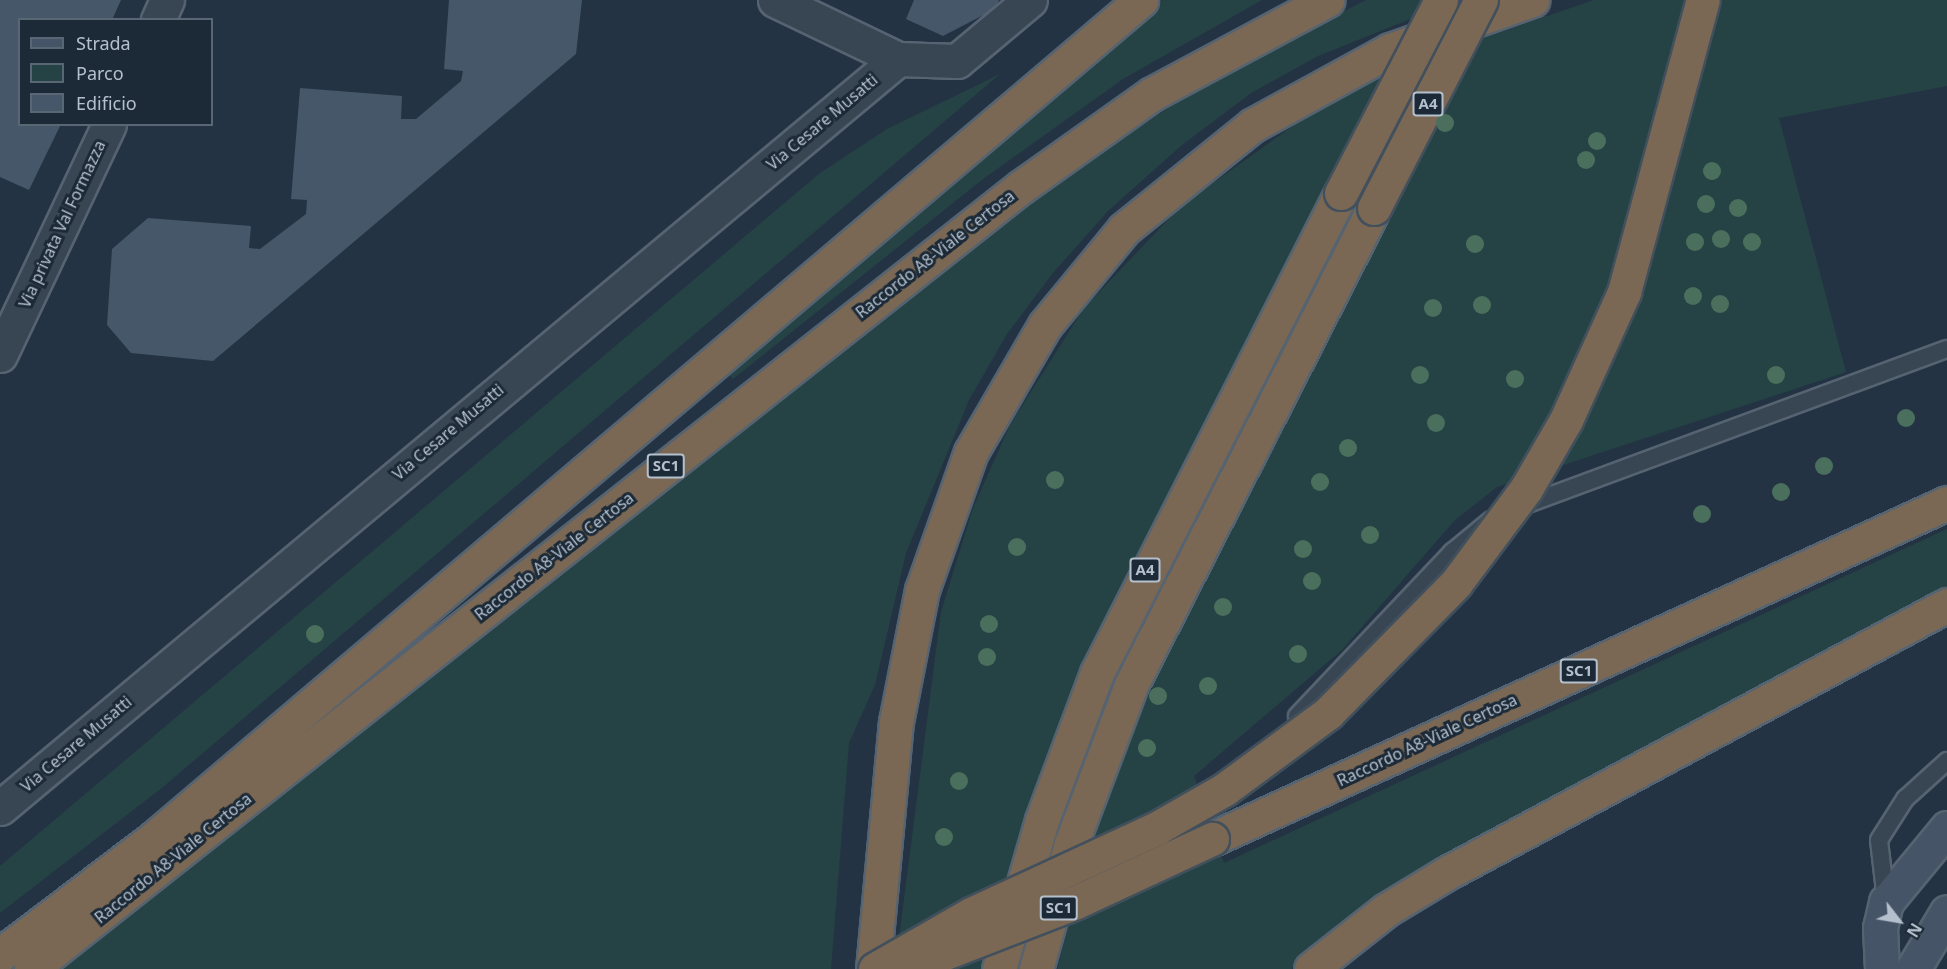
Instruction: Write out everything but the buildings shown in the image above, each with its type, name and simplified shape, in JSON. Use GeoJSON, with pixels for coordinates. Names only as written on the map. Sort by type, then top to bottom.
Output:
{"type":"FeatureCollection","features":[{"type":"Feature","properties":{"kind":"highway"},"geometry":{"type":"LineString","coordinates":[[0,955],[154,838],[1141,0]]}},
{"type":"Feature","properties":{"kind":"highway","name":"Raccordo A8-Viale Certosa"},"geometry":{"type":"LineString","coordinates":[[31,969],[1021,187],[1152,94],[1327,0]]}},
{"type":"Feature","properties":{"kind":"highway","name":"A4"},"geometry":{"type":"LineString","coordinates":[[999,969],[1042,820],[1097,673],[1441,0]]}},
{"type":"Feature","properties":{"kind":"highway","name":"A4"},"geometry":{"type":"LineString","coordinates":[[1036,969],[1071,844],[1131,685],[1481,0]]}},
{"type":"Feature","properties":{"kind":"highway"},"geometry":{"type":"LineString","coordinates":[[874,969],[896,722],[922,590],[971,452],[1045,325],[1124,229],[1253,125],[1390,50],[1532,0]]}},
{"type":"Feature","properties":{"kind":"highway"},"geometry":{"type":"LineString","coordinates":[[874,969],[971,914],[1157,828],[1225,789],[1328,713],[1456,583],[1532,479],[1566,420],[1624,292],[1703,0]]}},
{"type":"Feature","properties":{"kind":"highway","name":"Raccordo A8-Viale Certosa"},"geometry":{"type":"LineString","coordinates":[[904,969],[1076,902],[1947,503]]}},
{"type":"Feature","properties":{"kind":"highway"},"geometry":{"type":"LineString","coordinates":[[1311,969],[1386,910],[1447,873],[1947,605]]}},
{"type":"Feature","properties":{"kind":"main road"},"geometry":{"type":"LineString","coordinates":[[1882,969],[1880,928],[1886,902],[1947,828]]}},
{"type":"Feature","properties":{"kind":"main road"},"geometry":{"type":"LineString","coordinates":[[1913,969],[1947,912]]}},
{"type":"Feature","properties":{"kind":"street"},"geometry":{"type":"LineString","coordinates":[[159,18],[167,0]]}},
{"type":"Feature","properties":{"kind":"street"},"geometry":{"type":"LineString","coordinates":[[775,0],[898,58],[957,61],[1030,0]]}},
{"type":"Feature","properties":{"kind":"street","name":"Via Cesare Musatti"},"geometry":{"type":"LineString","coordinates":[[0,808],[898,58]]}},
{"type":"Feature","properties":{"kind":"street","name":"Via privata Val Formazza"},"geometry":{"type":"LineString","coordinates":[[0,356],[108,126]]}},
{"type":"Feature","properties":{"kind":"lane"},"geometry":{"type":"LineString","coordinates":[[1297,716],[1487,522],[1947,349]]}},
{"type":"Feature","properties":{"kind":"lane"},"geometry":{"type":"LineString","coordinates":[[1886,902],[1879,840],[1905,799],[1947,761]]}},
{"type":"Feature","properties":{"kind":"green space"},"geometry":{"type":"Polygon","coordinates":[[[1163,0],[1262,0],[1123,79],[983,179],[733,379],[726,371],[1163,0]]]}},
{"type":"Feature","properties":{"kind":"green space"},"geometry":{"type":"Polygon","coordinates":[[[1366,0],[1458,0],[1318,56],[1251,93],[1182,145],[1108,211],[1053,273],[1007,334],[969,400],[906,553],[875,685],[849,743],[831,969],[60,969],[1044,191],[1217,75],[1366,0]]]}},
{"type":"Feature","properties":{"kind":"green space"},"geometry":{"type":"Polygon","coordinates":[[[1594,0],[1947,0],[1947,86],[1779,118],[1846,372],[1497,487],[1454,521],[1342,650],[1194,776],[1224,863],[1947,529],[1947,589],[1499,824],[1416,872],[1291,969],[1057,969],[1092,836],[1149,694],[1218,548],[1389,216],[1327,184],[1094,641],[1041,775],[983,969],[895,969],[941,612],[973,508],[1010,425],[1084,308],[1182,205],[1321,106],[1382,73],[1594,0]]]}},
{"type":"Feature","properties":{"kind":"green space"},"geometry":{"type":"Polygon","coordinates":[[[1000,74],[163,787],[0,913],[0,866],[820,173],[887,129],[1000,74]]]}}]}
